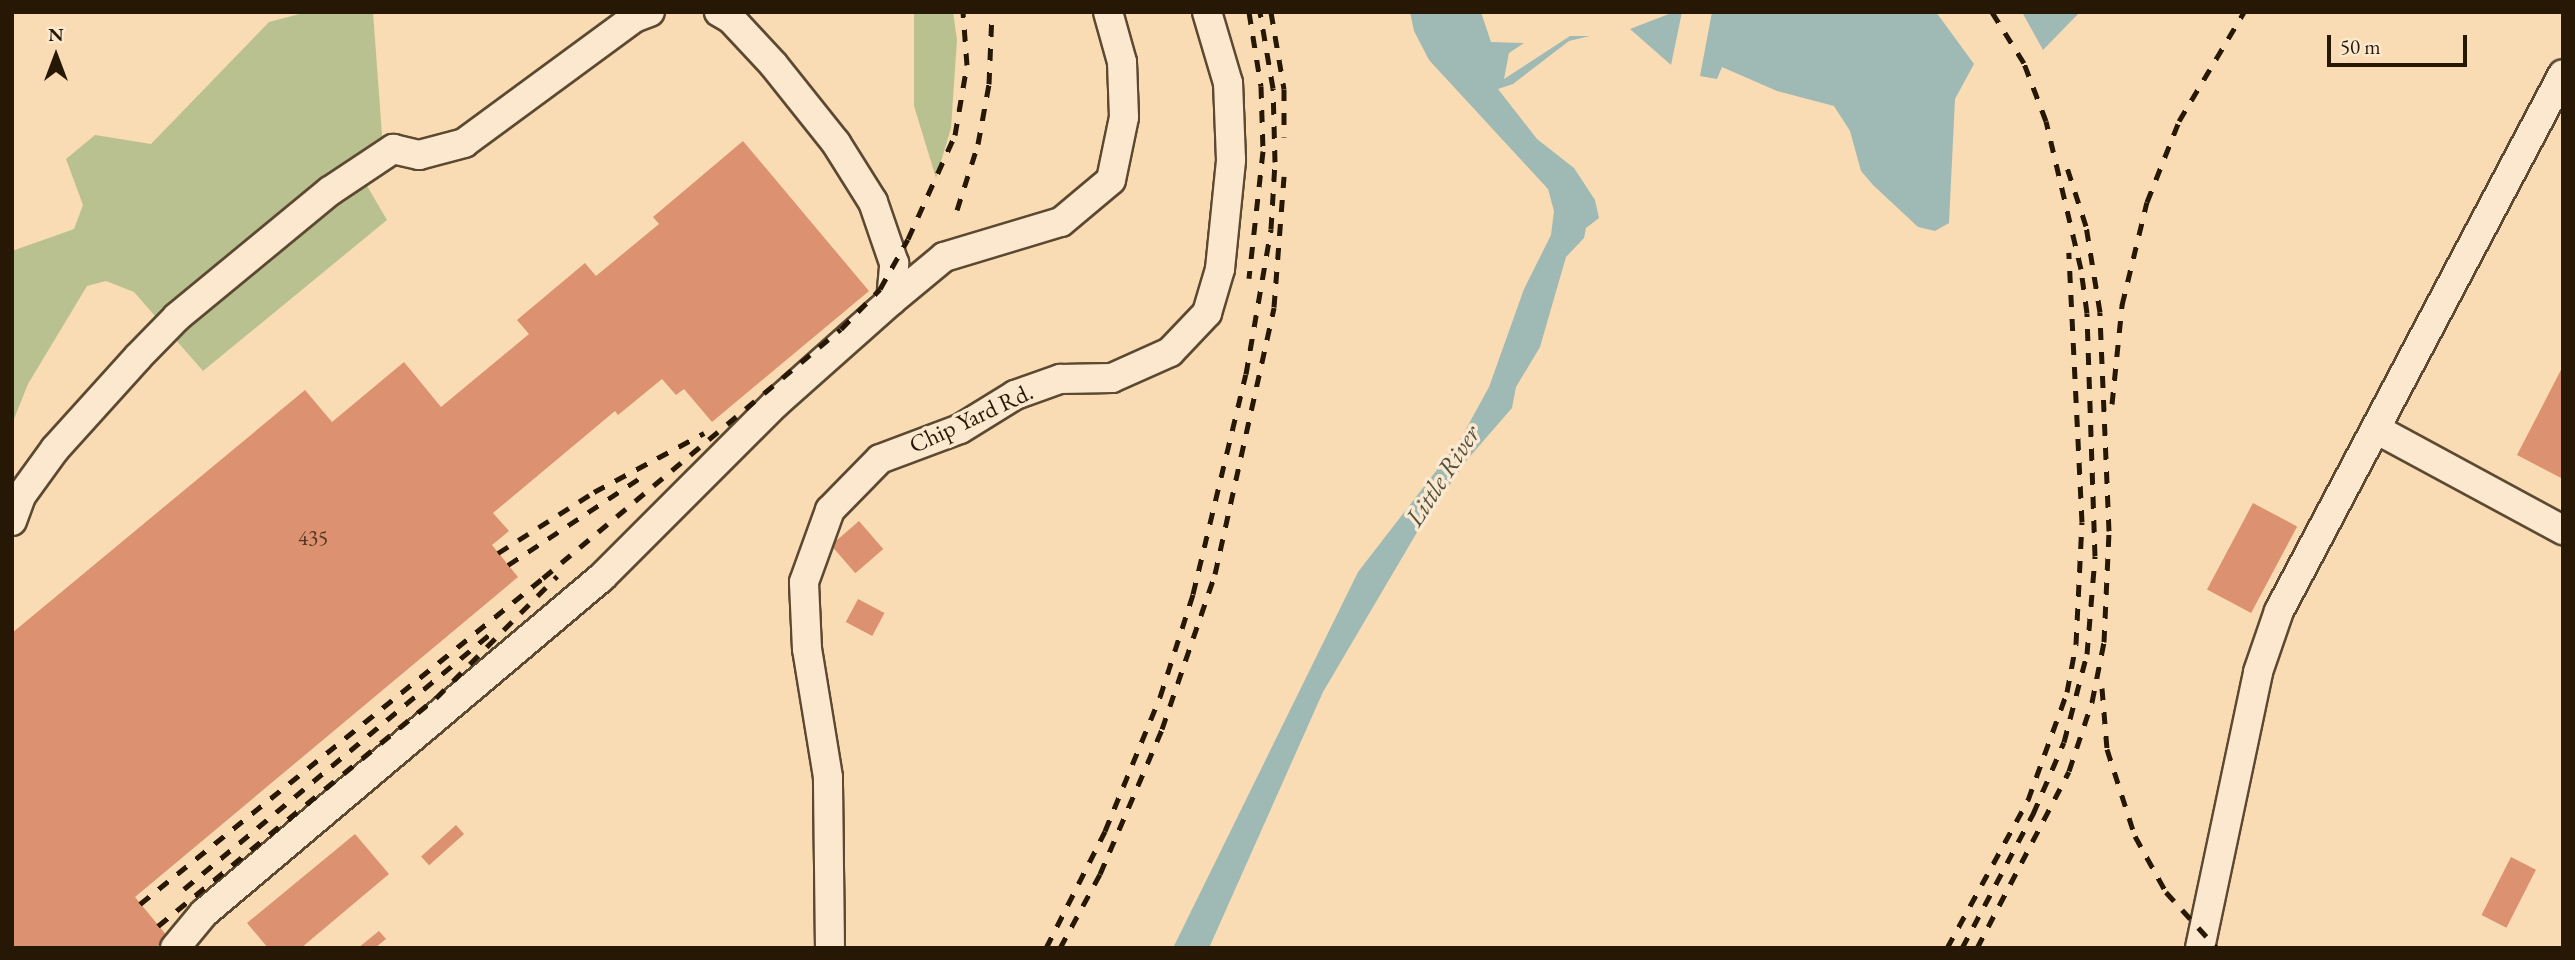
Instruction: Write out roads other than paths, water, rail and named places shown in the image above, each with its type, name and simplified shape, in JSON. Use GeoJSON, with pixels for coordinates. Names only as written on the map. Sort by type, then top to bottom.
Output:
{"type":"FeatureCollection","features":[{"type":"Feature","properties":{"kind":"lane"},"geometry":{"type":"LineString","coordinates":[[12,521],[21,496],[55,449],[138,357],[177,317],[330,191],[393,149],[419,155],[464,143],[634,18],[650,12]]}},
{"type":"Feature","properties":{"kind":"lane"},"geometry":{"type":"LineString","coordinates":[[719,12],[731,19],[773,64],[836,143],[873,202],[894,263],[891,301]]}},
{"type":"Feature","properties":{"kind":"lane"},"geometry":{"type":"LineString","coordinates":[[175,948],[204,913],[602,578],[775,404],[944,257],[1061,222],[1111,180],[1124,117],[1122,62],[1108,12]]}},
{"type":"Feature","properties":{"kind":"lane","name":"Chip Yard Rd."},"geometry":{"type":"LineString","coordinates":[[830,948],[828,777],[807,649],[804,582],[830,510],[880,459],[960,429],[1026,391],[1060,379],[1112,378],[1170,352],[1207,313],[1220,269],[1231,160],[1228,83],[1207,12]]}},
{"type":"Feature","properties":{"kind":"lane"},"geometry":{"type":"LineString","coordinates":[[2200,948],[2262,654],[2279,611],[2563,74]]}},
{"type":"Feature","properties":{"kind":"lane"},"geometry":{"type":"LineString","coordinates":[[2376,429],[2563,530]]}},
{"type":"Feature","properties":{"kind":"water","name":"Little River"},"geometry":{"type":"Polygon","coordinates":[[[1410,12],[1481,12],[1491,42],[1524,43],[1509,53],[1504,79],[1570,36],[1590,36],[1569,41],[1513,84],[1498,89],[1537,139],[1574,168],[1595,200],[1599,218],[1586,228],[1584,238],[1566,257],[1540,347],[1516,387],[1512,408],[1466,461],[1416,534],[1323,692],[1209,948],[1173,948],[1358,572],[1460,440],[1489,387],[1524,289],[1551,235],[1554,211],[1548,189],[1429,60],[1414,31],[1410,12]]]}},
{"type":"Feature","properties":{"kind":"water"},"geometry":{"type":"Polygon","coordinates":[[[1674,12],[1682,12],[1671,65],[1630,29],[1674,12]]]}},
{"type":"Feature","properties":{"kind":"water"},"geometry":{"type":"Polygon","coordinates":[[[1712,12],[1936,12],[1974,64],[1955,99],[1949,223],[1935,231],[1918,227],[1873,185],[1861,171],[1850,131],[1834,106],[1777,91],[1722,67],[1717,79],[1700,76],[1712,12]]]}},
{"type":"Feature","properties":{"kind":"water"},"geometry":{"type":"Polygon","coordinates":[[[2022,12],[2080,12],[2043,50],[2022,12]]]}},
{"type":"Feature","properties":{"kind":"railway"},"geometry":{"type":"LineString","coordinates":[[140,904],[543,578],[841,329],[880,289],[908,239],[955,135],[967,65],[963,12]]}},
{"type":"Feature","properties":{"kind":"railway"},"geometry":{"type":"LineString","coordinates":[[957,210],[978,144],[989,84],[992,12]]}},
{"type":"Feature","properties":{"kind":"railway"},"geometry":{"type":"LineString","coordinates":[[1249,12],[1261,86],[1263,151],[1249,278]]}},
{"type":"Feature","properties":{"kind":"railway"},"geometry":{"type":"LineString","coordinates":[[1046,948],[1105,831],[1160,697],[1193,594],[1246,374],[1271,229],[1275,162],[1273,88],[1260,12]]}},
{"type":"Feature","properties":{"kind":"railway"},"geometry":{"type":"LineString","coordinates":[[1271,12],[1284,89],[1284,137]]}},
{"type":"Feature","properties":{"kind":"railway"},"geometry":{"type":"LineString","coordinates":[[1962,948],[2033,814],[2064,742],[2087,654],[2095,556],[2087,313],[2081,269],[2046,121],[2024,63],[1992,12]]}},
{"type":"Feature","properties":{"kind":"railway"},"geometry":{"type":"LineString","coordinates":[[2112,404],[2122,305],[2147,202],[2179,121],[2244,12]]}},
{"type":"Feature","properties":{"kind":"railway"},"geometry":{"type":"LineString","coordinates":[[1977,948],[2069,771],[2092,702],[2104,642],[2109,531],[2100,312],[2086,226],[2064,158]]}},
{"type":"Feature","properties":{"kind":"railway"},"geometry":{"type":"LineString","coordinates":[[1060,948],[1100,874],[1162,729],[1215,574],[1274,307],[1284,176]]}},
{"type":"Feature","properties":{"kind":"railway"},"geometry":{"type":"LineString","coordinates":[[1947,948],[2028,800],[2067,692],[2076,644],[2082,522],[2069,252]]}},
{"type":"Feature","properties":{"kind":"railway"},"geometry":{"type":"LineString","coordinates":[[498,553],[594,492],[704,433]]}},
{"type":"Feature","properties":{"kind":"railway"},"geometry":{"type":"LineString","coordinates":[[508,565],[640,478]]}},
{"type":"Feature","properties":{"kind":"railway"},"geometry":{"type":"LineString","coordinates":[[158,926],[436,698],[557,576]]}},
{"type":"Feature","properties":{"kind":"railway"},"geometry":{"type":"LineString","coordinates":[[184,889],[493,632]]}},
{"type":"Feature","properties":{"kind":"railway"},"geometry":{"type":"LineString","coordinates":[[2102,688],[2107,749],[2135,836],[2166,892],[2217,948]]}}]}
